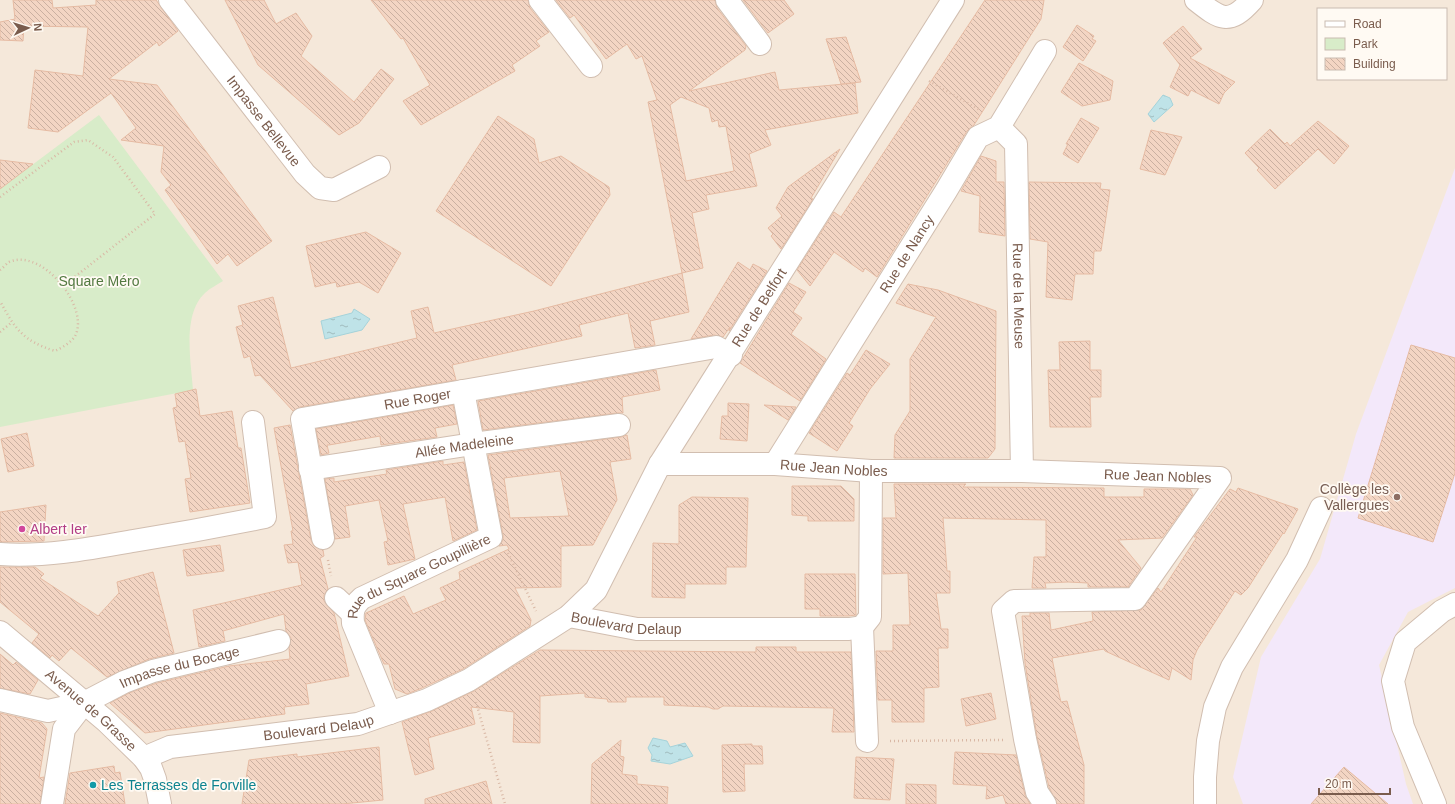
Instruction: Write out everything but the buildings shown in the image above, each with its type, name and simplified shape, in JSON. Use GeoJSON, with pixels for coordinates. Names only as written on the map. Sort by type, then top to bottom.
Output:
{"type":"FeatureCollection","features":[{"type":"Feature","properties":{"kind":"street","name":"Impasse Bellevue"},"geometry":{"type":"LineString","coordinates":[[170,0],[305,174],[320,188],[334,190],[379,167]]}},
{"type":"Feature","properties":{"kind":"street"},"geometry":{"type":"LineString","coordinates":[[540,0],[591,66]]}},
{"type":"Feature","properties":{"kind":"street"},"geometry":{"type":"LineString","coordinates":[[727,0],[760,44]]}},
{"type":"Feature","properties":{"kind":"street","name":"Rue de Belfort"},"geometry":{"type":"LineString","coordinates":[[569,616],[596,590],[660,464],[731,355],[953,0]]}},
{"type":"Feature","properties":{"kind":"street"},"geometry":{"type":"LineString","coordinates":[[1196,0],[1215,15],[1227,18],[1241,12],[1252,0]]}},
{"type":"Feature","properties":{"kind":"street"},"geometry":{"type":"LineString","coordinates":[[1000,125],[1045,51]]}},
{"type":"Feature","properties":{"kind":"street","name":"Rue de Nancy"},"geometry":{"type":"LineString","coordinates":[[775,464],[946,191],[978,137],[1000,125]]}},
{"type":"Feature","properties":{"kind":"street","name":"Rue de la Meuse"},"geometry":{"type":"LineString","coordinates":[[1000,125],[1016,144],[1022,471]]}},
{"type":"Feature","properties":{"kind":"street","name":"Rue Roger"},"geometry":{"type":"LineString","coordinates":[[323,538],[302,419],[716,348],[731,355]]}},
{"type":"Feature","properties":{"kind":"street","name":"Rue du Square Goupillière"},"geometry":{"type":"LineString","coordinates":[[390,713],[353,623],[352,612],[355,604],[362,598],[491,537],[463,391]]}},
{"type":"Feature","properties":{"kind":"street"},"geometry":{"type":"LineString","coordinates":[[0,554],[28,556],[71,552],[265,517],[253,422]]}},
{"type":"Feature","properties":{"kind":"street","name":"Allée Madeleine"},"geometry":{"type":"LineString","coordinates":[[310,469],[473,444],[619,425]]}},
{"type":"Feature","properties":{"kind":"street","name":"Rue Jean Nobles"},"geometry":{"type":"LineString","coordinates":[[660,464],[775,464],[871,471],[1022,471],[1220,478],[1136,598],[1014,600],[1003,611],[1025,739],[1037,792],[1045,804]]}},
{"type":"Feature","properties":{"kind":"street"},"geometry":{"type":"LineString","coordinates":[[867,741],[862,627],[870,617],[871,471]]}},
{"type":"Feature","properties":{"kind":"street"},"geometry":{"type":"LineString","coordinates":[[1205,804],[1207,755],[1214,707],[1232,667],[1296,560],[1321,508]]}},
{"type":"Feature","properties":{"kind":"street"},"geometry":{"type":"LineString","coordinates":[[336,598],[352,612]]}},
{"type":"Feature","properties":{"kind":"street"},"geometry":{"type":"LineString","coordinates":[[1435,804],[1403,727],[1393,681],[1405,642],[1442,610],[1455,604]]}},
{"type":"Feature","properties":{"kind":"street","name":"Boulevard Delaup"},"geometry":{"type":"LineString","coordinates":[[144,758],[170,747],[358,724],[427,700],[469,680],[569,616],[637,629],[850,629],[862,627]]}},
{"type":"Feature","properties":{"kind":"street","name":"Avenue de Grasse"},"geometry":{"type":"LineString","coordinates":[[0,632],[106,720],[144,758],[151,768],[155,779],[160,804]]}},
{"type":"Feature","properties":{"kind":"street","name":"Impasse du Bocage"},"geometry":{"type":"LineString","coordinates":[[84,703],[124,682],[153,671],[279,641]]}},
{"type":"Feature","properties":{"kind":"street"},"geometry":{"type":"LineString","coordinates":[[0,700],[48,710],[84,703]]}},
{"type":"Feature","properties":{"kind":"street"},"geometry":{"type":"LineString","coordinates":[[52,804],[64,729],[84,703]]}},
{"type":"Feature","properties":{"kind":"path"},"geometry":{"type":"LineString","coordinates":[[910,69],[1000,125]]}},
{"type":"Feature","properties":{"kind":"path"},"geometry":{"type":"LineString","coordinates":[[0,197],[74,142],[88,140],[113,157],[155,214],[63,286]]}},
{"type":"Feature","properties":{"kind":"path"},"geometry":{"type":"LineString","coordinates":[[0,270],[10,262],[26,260],[44,268],[63,286],[73,304],[78,318],[77,332],[67,345],[55,351],[42,347],[26,339],[11,323],[0,302]]}},
{"type":"Feature","properties":{"kind":"path"},"geometry":{"type":"LineString","coordinates":[[0,332],[11,323]]}},
{"type":"Feature","properties":{"kind":"path"},"geometry":{"type":"LineString","coordinates":[[491,537],[507,551],[546,632]]}},
{"type":"Feature","properties":{"kind":"path"},"geometry":{"type":"LineString","coordinates":[[323,538],[336,598]]}},
{"type":"Feature","properties":{"kind":"path"},"geometry":{"type":"LineString","coordinates":[[469,680],[505,804]]}},
{"type":"Feature","properties":{"kind":"path"},"geometry":{"type":"LineString","coordinates":[[867,741],[1025,739]]}},
{"type":"Feature","properties":{"kind":"shaded area"},"geometry":{"type":"Polygon","coordinates":[[[0,0],[1455,0],[1455,804],[0,804],[0,0]]]}},
{"type":"Feature","properties":{"kind":"shaded area","name":"Collège les Vallergues"},"geometry":{"type":"Polygon","coordinates":[[[1455,168],[1455,588],[1408,612],[1379,665],[1406,784],[1413,804],[1243,804],[1233,777],[1261,657],[1320,559],[1356,434],[1455,168]]]}},
{"type":"Feature","properties":{"kind":"green space","name":"Square Méro"},"geometry":{"type":"Polygon","coordinates":[[[99,115],[223,281],[205,293],[198,302],[193,313],[190,353],[193,390],[0,427],[0,189],[99,115]]]}},
{"type":"Feature","properties":{"kind":"water"},"geometry":{"type":"Polygon","coordinates":[[[1163,95],[1170,98],[1173,105],[1154,122],[1148,114],[1163,95]]]}},
{"type":"Feature","properties":{"kind":"water"},"geometry":{"type":"Polygon","coordinates":[[[354,309],[370,319],[362,330],[325,339],[321,321],[352,313],[354,309]]]}},
{"type":"Feature","properties":{"kind":"water"},"geometry":{"type":"Polygon","coordinates":[[[653,738],[667,741],[670,747],[685,743],[693,756],[670,764],[651,761],[652,755],[648,748],[653,738]]]}},
{"type":"Feature","properties":{"kind":"place","name":"Collège les Vallergues"},"geometry":{"type":"Point","coordinates":[1397,497]}},
{"type":"Feature","properties":{"kind":"place","name":"Albert Ier"},"geometry":{"type":"Point","coordinates":[22,529]}},
{"type":"Feature","properties":{"kind":"place","name":"Les Terrasses de Forville"},"geometry":{"type":"Point","coordinates":[93,785]}}]}
